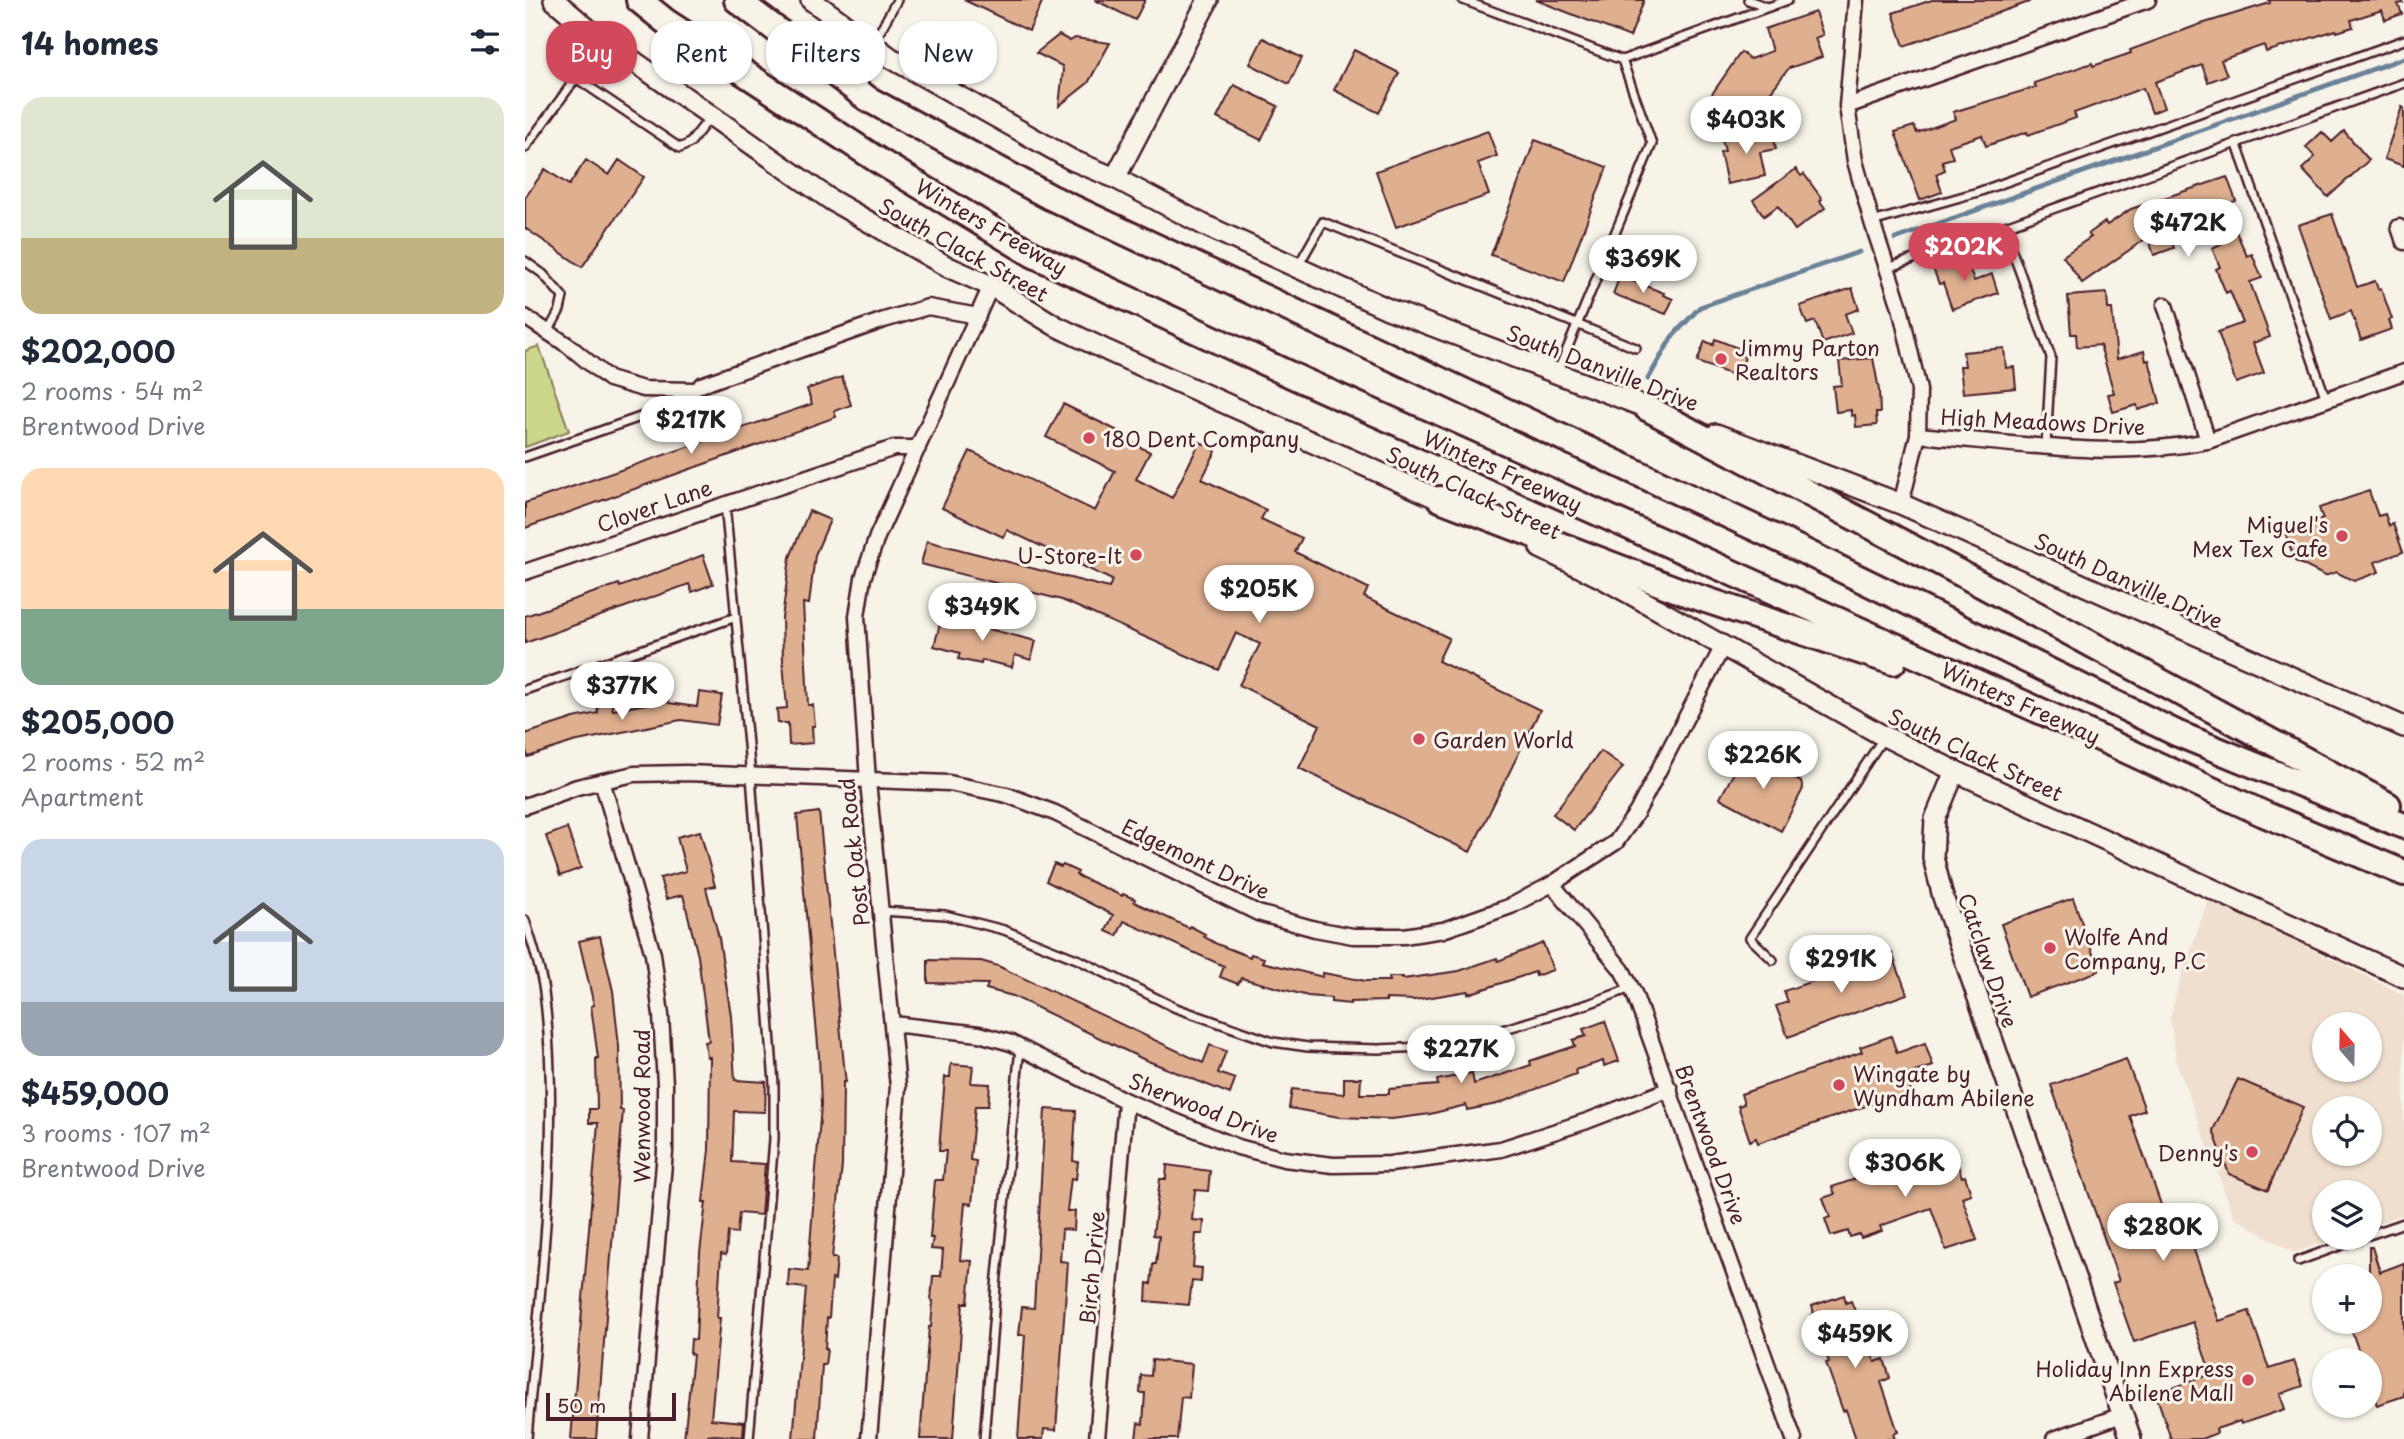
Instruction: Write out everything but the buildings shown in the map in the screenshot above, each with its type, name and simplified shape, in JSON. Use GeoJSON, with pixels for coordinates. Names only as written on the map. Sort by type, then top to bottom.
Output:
{"type":"FeatureCollection","features":[{"type":"Feature","properties":{"kind":"highway","name":"Winters Freeway"},"geometry":{"type":"LineString","coordinates":[[639,0],[665,21],[879,161],[1034,255],[1304,381],[2265,814],[2404,873]]}},
{"type":"Feature","properties":{"kind":"highway","name":"Winters Freeway"},"geometry":{"type":"LineString","coordinates":[[737,0],[868,99],[1051,197],[1789,544],[2176,733],[2404,826]]}},
{"type":"Feature","properties":{"kind":"highway"},"geometry":{"type":"LineString","coordinates":[[1647,408],[1972,579],[2404,813]]}},
{"type":"Feature","properties":{"kind":"highway"},"geometry":{"type":"LineString","coordinates":[[1440,499],[1691,595],[1872,654],[2144,758]]}},
{"type":"Feature","properties":{"kind":"main road","name":"South Clack Street"},"geometry":{"type":"LineString","coordinates":[[554,0],[580,21]]}},
{"type":"Feature","properties":{"kind":"main road","name":"South Danville Drive"},"geometry":{"type":"LineString","coordinates":[[811,0],[840,21]]}},
{"type":"Feature","properties":{"kind":"main road"},"geometry":{"type":"LineString","coordinates":[[1115,178],[1208,0]]}},
{"type":"Feature","properties":{"kind":"main road","name":"South Danville Drive"},"geometry":{"type":"LineString","coordinates":[[885,54],[1072,160],[1115,178],[1204,225],[1388,309],[1901,504],[2404,727]]}},
{"type":"Feature","properties":{"kind":"main road","name":"South Clack Street"},"geometry":{"type":"LineString","coordinates":[[637,64],[831,200],[948,267],[991,286],[1056,326],[1440,499],[1602,578],[1884,736],[1955,772],[2404,977]]}},
{"type":"Feature","properties":{"kind":"main road","name":"Catclaw Drive"},"geometry":{"type":"LineString","coordinates":[[1955,772],[1935,818],[1933,857],[1943,897],[2131,1439]]}},
{"type":"Feature","properties":{"kind":"street"},"geometry":{"type":"LineString","coordinates":[[1856,0],[1847,107],[1855,162],[1903,318],[1919,390],[1918,435],[1901,504]]}},
{"type":"Feature","properties":{"kind":"street"},"geometry":{"type":"LineString","coordinates":[[1847,107],[2148,0]]}},
{"type":"Feature","properties":{"kind":"street"},"geometry":{"type":"LineString","coordinates":[[2399,227],[2404,242]]}},
{"type":"Feature","properties":{"kind":"street","name":"Post Oak Road"},"geometry":{"type":"LineString","coordinates":[[869,1439],[898,1087],[869,781],[857,616],[863,578],[877,537],[991,286]]}},
{"type":"Feature","properties":{"kind":"street"},"geometry":{"type":"LineString","coordinates":[[2165,305],[2208,441]]}},
{"type":"Feature","properties":{"kind":"street"},"geometry":{"type":"LineString","coordinates":[[525,317],[610,379],[643,389],[697,388],[884,320],[928,307],[978,316]]}},
{"type":"Feature","properties":{"kind":"street","name":"High Meadows Drive"},"geometry":{"type":"LineString","coordinates":[[1918,435],[2114,451],[2178,447],[2208,441],[2404,372]]}},
{"type":"Feature","properties":{"kind":"street","name":"Clover Lane"},"geometry":{"type":"LineString","coordinates":[[525,572],[894,447],[918,448]]}},
{"type":"Feature","properties":{"kind":"street","name":"Edgemont Drive"},"geometry":{"type":"LineString","coordinates":[[525,806],[577,787],[634,774],[686,773],[949,783],[1007,795],[1055,813],[1258,912],[1315,929],[1353,936],[1404,936],[1443,930],[1511,906],[1552,884],[1616,842],[1637,812],[1723,646]]}},
{"type":"Feature","properties":{"kind":"street","name":"Wenwood Road"},"geometry":{"type":"LineString","coordinates":[[602,781],[653,954],[662,1029],[666,1152],[640,1439]]}},
{"type":"Feature","properties":{"kind":"street","name":"Brentwood Drive"},"geometry":{"type":"LineString","coordinates":[[1552,884],[1622,970],[1631,988],[1670,1089],[1794,1439]]}},
{"type":"Feature","properties":{"kind":"street","name":"Sherwood Drive"},"geometry":{"type":"LineString","coordinates":[[893,1024],[979,1034],[1020,1048],[1126,1101],[1238,1147],[1284,1159],[1333,1165],[1390,1164],[1501,1149],[1587,1121],[1670,1089]]}},
{"type":"Feature","properties":{"kind":"street","name":"Birch Drive"},"geometry":{"type":"LineString","coordinates":[[1097,1439],[1126,1101]]}},
{"type":"Feature","properties":{"kind":"street"},"geometry":{"type":"LineString","coordinates":[[2054,1439],[2122,1415]]}},
{"type":"Feature","properties":{"kind":"lane"},"geometry":{"type":"LineString","coordinates":[[885,22],[897,0]]}},
{"type":"Feature","properties":{"kind":"lane"},"geometry":{"type":"LineString","coordinates":[[1463,0],[1622,60],[1788,0]]}},
{"type":"Feature","properties":{"kind":"lane"},"geometry":{"type":"LineString","coordinates":[[1748,0],[1768,7]]}},
{"type":"Feature","properties":{"kind":"lane"},"geometry":{"type":"LineString","coordinates":[[1872,222],[1978,192],[2404,40]]}},
{"type":"Feature","properties":{"kind":"lane"},"geometry":{"type":"LineString","coordinates":[[1557,374],[1652,144],[1622,60]]}},
{"type":"Feature","properties":{"kind":"lane"},"geometry":{"type":"LineString","coordinates":[[1887,268],[2404,83]]}},
{"type":"Feature","properties":{"kind":"lane"},"geometry":{"type":"LineString","coordinates":[[525,148],[572,84]]}},
{"type":"Feature","properties":{"kind":"lane"},"geometry":{"type":"LineString","coordinates":[[585,84],[680,148],[690,143],[711,116]]}},
{"type":"Feature","properties":{"kind":"lane"},"geometry":{"type":"LineString","coordinates":[[2236,142],[2326,399]]}},
{"type":"Feature","properties":{"kind":"lane"},"geometry":{"type":"LineString","coordinates":[[1297,268],[1323,222],[1636,348]]}},
{"type":"Feature","properties":{"kind":"lane"},"geometry":{"type":"LineString","coordinates":[[2003,226],[2051,357],[2046,446]]}},
{"type":"Feature","properties":{"kind":"lane"},"geometry":{"type":"LineString","coordinates":[[525,261],[543,274],[563,297],[560,310],[548,332]]}},
{"type":"Feature","properties":{"kind":"lane"},"geometry":{"type":"LineString","coordinates":[[525,457],[652,413],[697,388]]}},
{"type":"Feature","properties":{"kind":"lane"},"geometry":{"type":"LineString","coordinates":[[725,504],[751,776],[774,1084],[773,1151],[749,1439]]}},
{"type":"Feature","properties":{"kind":"lane"},"geometry":{"type":"LineString","coordinates":[[525,690],[736,617]]}},
{"type":"Feature","properties":{"kind":"lane"},"geometry":{"type":"LineString","coordinates":[[1773,960],[1750,938],[1884,736]]}},
{"type":"Feature","properties":{"kind":"lane"},"geometry":{"type":"LineString","coordinates":[[881,911],[945,915],[1004,930],[1079,960],[1176,1008],[1273,1042],[1308,1047],[1378,1049],[1449,1046],[1564,1012],[1631,988]]}},
{"type":"Feature","properties":{"kind":"lane"},"geometry":{"type":"LineString","coordinates":[[525,920],[544,989],[549,1042],[550,1104],[546,1205],[527,1439]]}},
{"type":"Feature","properties":{"kind":"lane"},"geometry":{"type":"LineString","coordinates":[[984,1439],[1020,1048]]}},
{"type":"Feature","properties":{"kind":"lane"},"geometry":{"type":"LineString","coordinates":[[2382,1231],[2404,1223]]}},
{"type":"Feature","properties":{"kind":"lane"},"geometry":{"type":"LineString","coordinates":[[2298,1261],[2328,1250]]}},
{"type":"Feature","properties":{"kind":"shaded area"},"geometry":{"type":"Polygon","coordinates":[[[2209,898],[2404,995],[2404,1214],[2382,1222],[2382,1180],[2312,1180],[2312,1247],[2294,1253],[2234,1217],[2176,1061],[2170,1017],[2209,898]]]}},
{"type":"Feature","properties":{"kind":"green space"},"geometry":{"type":"Polygon","coordinates":[[[539,346],[569,431],[525,447],[525,351],[539,346]]]}},
{"type":"Feature","properties":{"kind":"waterway"},"geometry":{"type":"LineString","coordinates":[[1895,239],[2404,58]]}},
{"type":"Feature","properties":{"kind":"waterway"},"geometry":{"type":"LineString","coordinates":[[1648,379],[1672,337],[1700,307],[1859,252]]}},
{"type":"Feature","properties":{"kind":"place","name":"Jimmy Parton Realtors"},"geometry":{"type":"Point","coordinates":[1721,359]}},
{"type":"Feature","properties":{"kind":"place","name":"180 Dent Company"},"geometry":{"type":"Point","coordinates":[1089,438]}},
{"type":"Feature","properties":{"kind":"place","name":"Miguel's Mex Tex Cafe"},"geometry":{"type":"Point","coordinates":[2342,536]}},
{"type":"Feature","properties":{"kind":"place","name":"U-Store-It"},"geometry":{"type":"Point","coordinates":[1136,555]}},
{"type":"Feature","properties":{"kind":"place","name":"Garden World"},"geometry":{"type":"Point","coordinates":[1419,739]}},
{"type":"Feature","properties":{"kind":"place","name":"Wolfe And Company, P.C"},"geometry":{"type":"Point","coordinates":[2050,948]}},
{"type":"Feature","properties":{"kind":"place","name":"Wingate by Wyndham Abilene"},"geometry":{"type":"Point","coordinates":[1839,1085]}},
{"type":"Feature","properties":{"kind":"place","name":"Denny's"},"geometry":{"type":"Point","coordinates":[2252,1152]}},
{"type":"Feature","properties":{"kind":"place","name":"Holiday Inn Express Abilene Mall"},"geometry":{"type":"Point","coordinates":[2248,1380]}}]}
